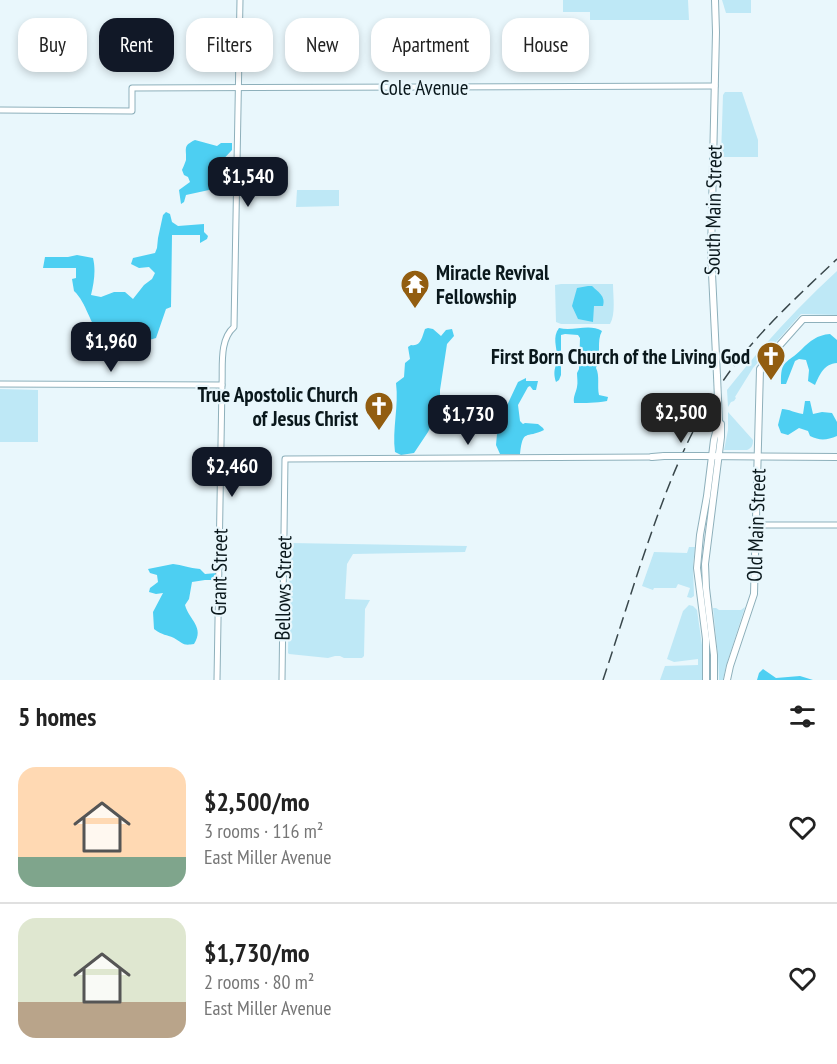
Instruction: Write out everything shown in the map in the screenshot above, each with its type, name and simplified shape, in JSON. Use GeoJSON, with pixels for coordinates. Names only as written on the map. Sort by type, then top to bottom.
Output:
{"type":"FeatureCollection","features":[{"type":"Feature","properties":{"kind":"main road","name":"South Main Street"},"geometry":{"type":"LineString","coordinates":[[706,680],[706,639],[697,568],[700,535],[721,430],[711,253],[715,0]]}},
{"type":"Feature","properties":{"kind":"main road","name":"Old Main Street"},"geometry":{"type":"LineString","coordinates":[[728,680],[730,666],[754,597],[761,367],[803,320],[837,319]]}},
{"type":"Feature","properties":{"kind":"main road","name":"South Main Street"},"geometry":{"type":"LineString","coordinates":[[714,680],[714,655],[704,571],[715,456]]}},
{"type":"Feature","properties":{"kind":"main road"},"geometry":{"type":"LineString","coordinates":[[652,457],[837,457]]}},
{"type":"Feature","properties":{"kind":"street","name":"Grant Street"},"geometry":{"type":"LineString","coordinates":[[218,680],[222,384],[225,337],[234,327],[240,0]]}},
{"type":"Feature","properties":{"kind":"street","name":"Cole Avenue"},"geometry":{"type":"LineString","coordinates":[[0,110],[132,111],[132,88],[715,86]]}},
{"type":"Feature","properties":{"kind":"street"},"geometry":{"type":"LineString","coordinates":[[0,384],[222,384]]}},
{"type":"Feature","properties":{"kind":"street","name":"Bellows Street"},"geometry":{"type":"LineString","coordinates":[[282,680],[285,459],[652,457]]}},
{"type":"Feature","properties":{"kind":"street"},"geometry":{"type":"LineString","coordinates":[[757,525],[837,525]]}},
{"type":"Feature","properties":{"kind":"shaded area"},"geometry":{"type":"Polygon","coordinates":[[[563,0],[688,0],[689,20],[590,20],[590,12],[563,12],[563,0]]]}},
{"type":"Feature","properties":{"kind":"shaded area"},"geometry":{"type":"Polygon","coordinates":[[[722,0],[751,0],[751,13],[726,13],[722,0]]]}},
{"type":"Feature","properties":{"kind":"shaded area"},"geometry":{"type":"Polygon","coordinates":[[[725,92],[742,92],[758,140],[758,157],[721,156],[723,95],[725,92]]]}},
{"type":"Feature","properties":{"kind":"shaded area"},"geometry":{"type":"Polygon","coordinates":[[[195,140],[217,146],[221,143],[232,143],[232,150],[216,167],[214,184],[209,190],[186,195],[181,204],[179,190],[190,182],[182,170],[186,160],[186,148],[195,140]]]}},
{"type":"Feature","properties":{"kind":"shaded area"},"geometry":{"type":"Polygon","coordinates":[[[297,190],[339,190],[339,206],[296,207],[297,190]]]}},
{"type":"Feature","properties":{"kind":"shaded area"},"geometry":{"type":"Polygon","coordinates":[[[166,212],[170,214],[172,222],[178,226],[204,224],[204,232],[208,236],[200,243],[200,235],[172,235],[171,307],[166,309],[156,338],[149,340],[125,333],[102,336],[74,291],[72,279],[76,278],[76,268],[43,268],[45,257],[77,255],[93,258],[94,276],[91,295],[101,297],[114,292],[125,292],[133,299],[155,273],[149,267],[139,268],[131,264],[133,258],[155,253],[163,215],[166,212]]]}},
{"type":"Feature","properties":{"kind":"shaded area"},"geometry":{"type":"Polygon","coordinates":[[[837,271],[837,315],[801,314],[753,368],[736,398],[728,407],[727,390],[780,328],[837,271]]]}},
{"type":"Feature","properties":{"kind":"shaded area"},"geometry":{"type":"Polygon","coordinates":[[[613,284],[614,310],[610,324],[561,324],[556,322],[555,285],[613,284]]]}},
{"type":"Feature","properties":{"kind":"shaded area"},"geometry":{"type":"Polygon","coordinates":[[[592,286],[601,294],[603,300],[603,306],[594,306],[593,322],[578,319],[572,306],[577,288],[592,286]]]}},
{"type":"Feature","properties":{"kind":"shaded area"},"geometry":{"type":"Polygon","coordinates":[[[428,328],[441,336],[446,330],[452,329],[454,336],[447,344],[440,390],[440,408],[414,453],[401,455],[395,452],[394,443],[396,383],[404,377],[405,363],[410,359],[408,347],[419,343],[425,329],[428,328]]]}},
{"type":"Feature","properties":{"kind":"shaded area"},"geometry":{"type":"Polygon","coordinates":[[[559,328],[592,328],[602,331],[596,368],[599,395],[608,397],[607,401],[574,403],[579,369],[580,338],[578,335],[561,335],[561,375],[556,382],[555,338],[559,328]]]}},
{"type":"Feature","properties":{"kind":"shaded area"},"geometry":{"type":"Polygon","coordinates":[[[830,334],[837,340],[837,363],[821,373],[815,385],[808,381],[809,370],[806,360],[799,359],[795,361],[786,384],[781,384],[783,366],[808,343],[830,334]]]}},
{"type":"Feature","properties":{"kind":"shaded area"},"geometry":{"type":"Polygon","coordinates":[[[526,378],[526,381],[538,381],[536,390],[528,387],[518,405],[520,421],[523,424],[538,424],[544,430],[524,437],[520,454],[500,454],[496,445],[503,414],[518,382],[526,378]]]}},
{"type":"Feature","properties":{"kind":"shaded area"},"geometry":{"type":"Polygon","coordinates":[[[0,389],[38,390],[38,442],[0,442],[0,389]]]}},
{"type":"Feature","properties":{"kind":"shaded area"},"geometry":{"type":"Polygon","coordinates":[[[805,401],[810,401],[813,414],[832,413],[837,422],[837,436],[817,439],[810,436],[808,431],[799,428],[788,435],[781,433],[778,425],[782,409],[803,414],[805,401]]]}},
{"type":"Feature","properties":{"kind":"shaded area"},"geometry":{"type":"Polygon","coordinates":[[[728,412],[753,440],[749,449],[724,450],[728,430],[728,412]]]}},
{"type":"Feature","properties":{"kind":"shaded area"},"geometry":{"type":"Polygon","coordinates":[[[290,543],[467,546],[465,552],[353,554],[347,564],[345,599],[370,600],[365,609],[364,656],[362,658],[335,656],[328,658],[288,653],[290,543]]]}},
{"type":"Feature","properties":{"kind":"shaded area"},"geometry":{"type":"Polygon","coordinates":[[[689,547],[695,547],[694,596],[687,597],[690,588],[678,584],[676,588],[654,588],[653,590],[642,586],[654,552],[687,553],[689,547]]]}},
{"type":"Feature","properties":{"kind":"shaded area"},"geometry":{"type":"Polygon","coordinates":[[[173,564],[200,569],[205,574],[217,573],[216,580],[192,582],[189,599],[185,605],[197,628],[198,633],[194,644],[183,644],[154,629],[153,612],[163,593],[149,592],[150,588],[158,582],[157,575],[150,573],[148,569],[173,564]]]}},
{"type":"Feature","properties":{"kind":"shaded area"},"geometry":{"type":"Polygon","coordinates":[[[689,605],[697,610],[702,645],[702,680],[660,680],[665,666],[698,665],[698,659],[674,662],[667,659],[683,611],[689,605]]]}},
{"type":"Feature","properties":{"kind":"shaded area"},"geometry":{"type":"Polygon","coordinates":[[[745,607],[723,680],[719,680],[713,608],[741,610],[745,607]]]}},
{"type":"Feature","properties":{"kind":"shaded area"},"geometry":{"type":"Polygon","coordinates":[[[763,669],[776,678],[800,676],[813,680],[757,680],[763,669]]]}},
{"type":"Feature","properties":{"kind":"railway"},"geometry":{"type":"LineString","coordinates":[[603,680],[660,510],[680,459],[704,411],[736,363],[760,335],[837,259]]}},
{"type":"Feature","properties":{"kind":"place","name":"Miracle Revival Fellowship"},"geometry":{"type":"Point","coordinates":[415,310]}},
{"type":"Feature","properties":{"kind":"place","name":"First Born Church of the Living God"},"geometry":{"type":"Point","coordinates":[771,382]}},
{"type":"Feature","properties":{"kind":"place","name":"True Apostolic Church of Jesus Christ"},"geometry":{"type":"Point","coordinates":[379,432]}}]}
